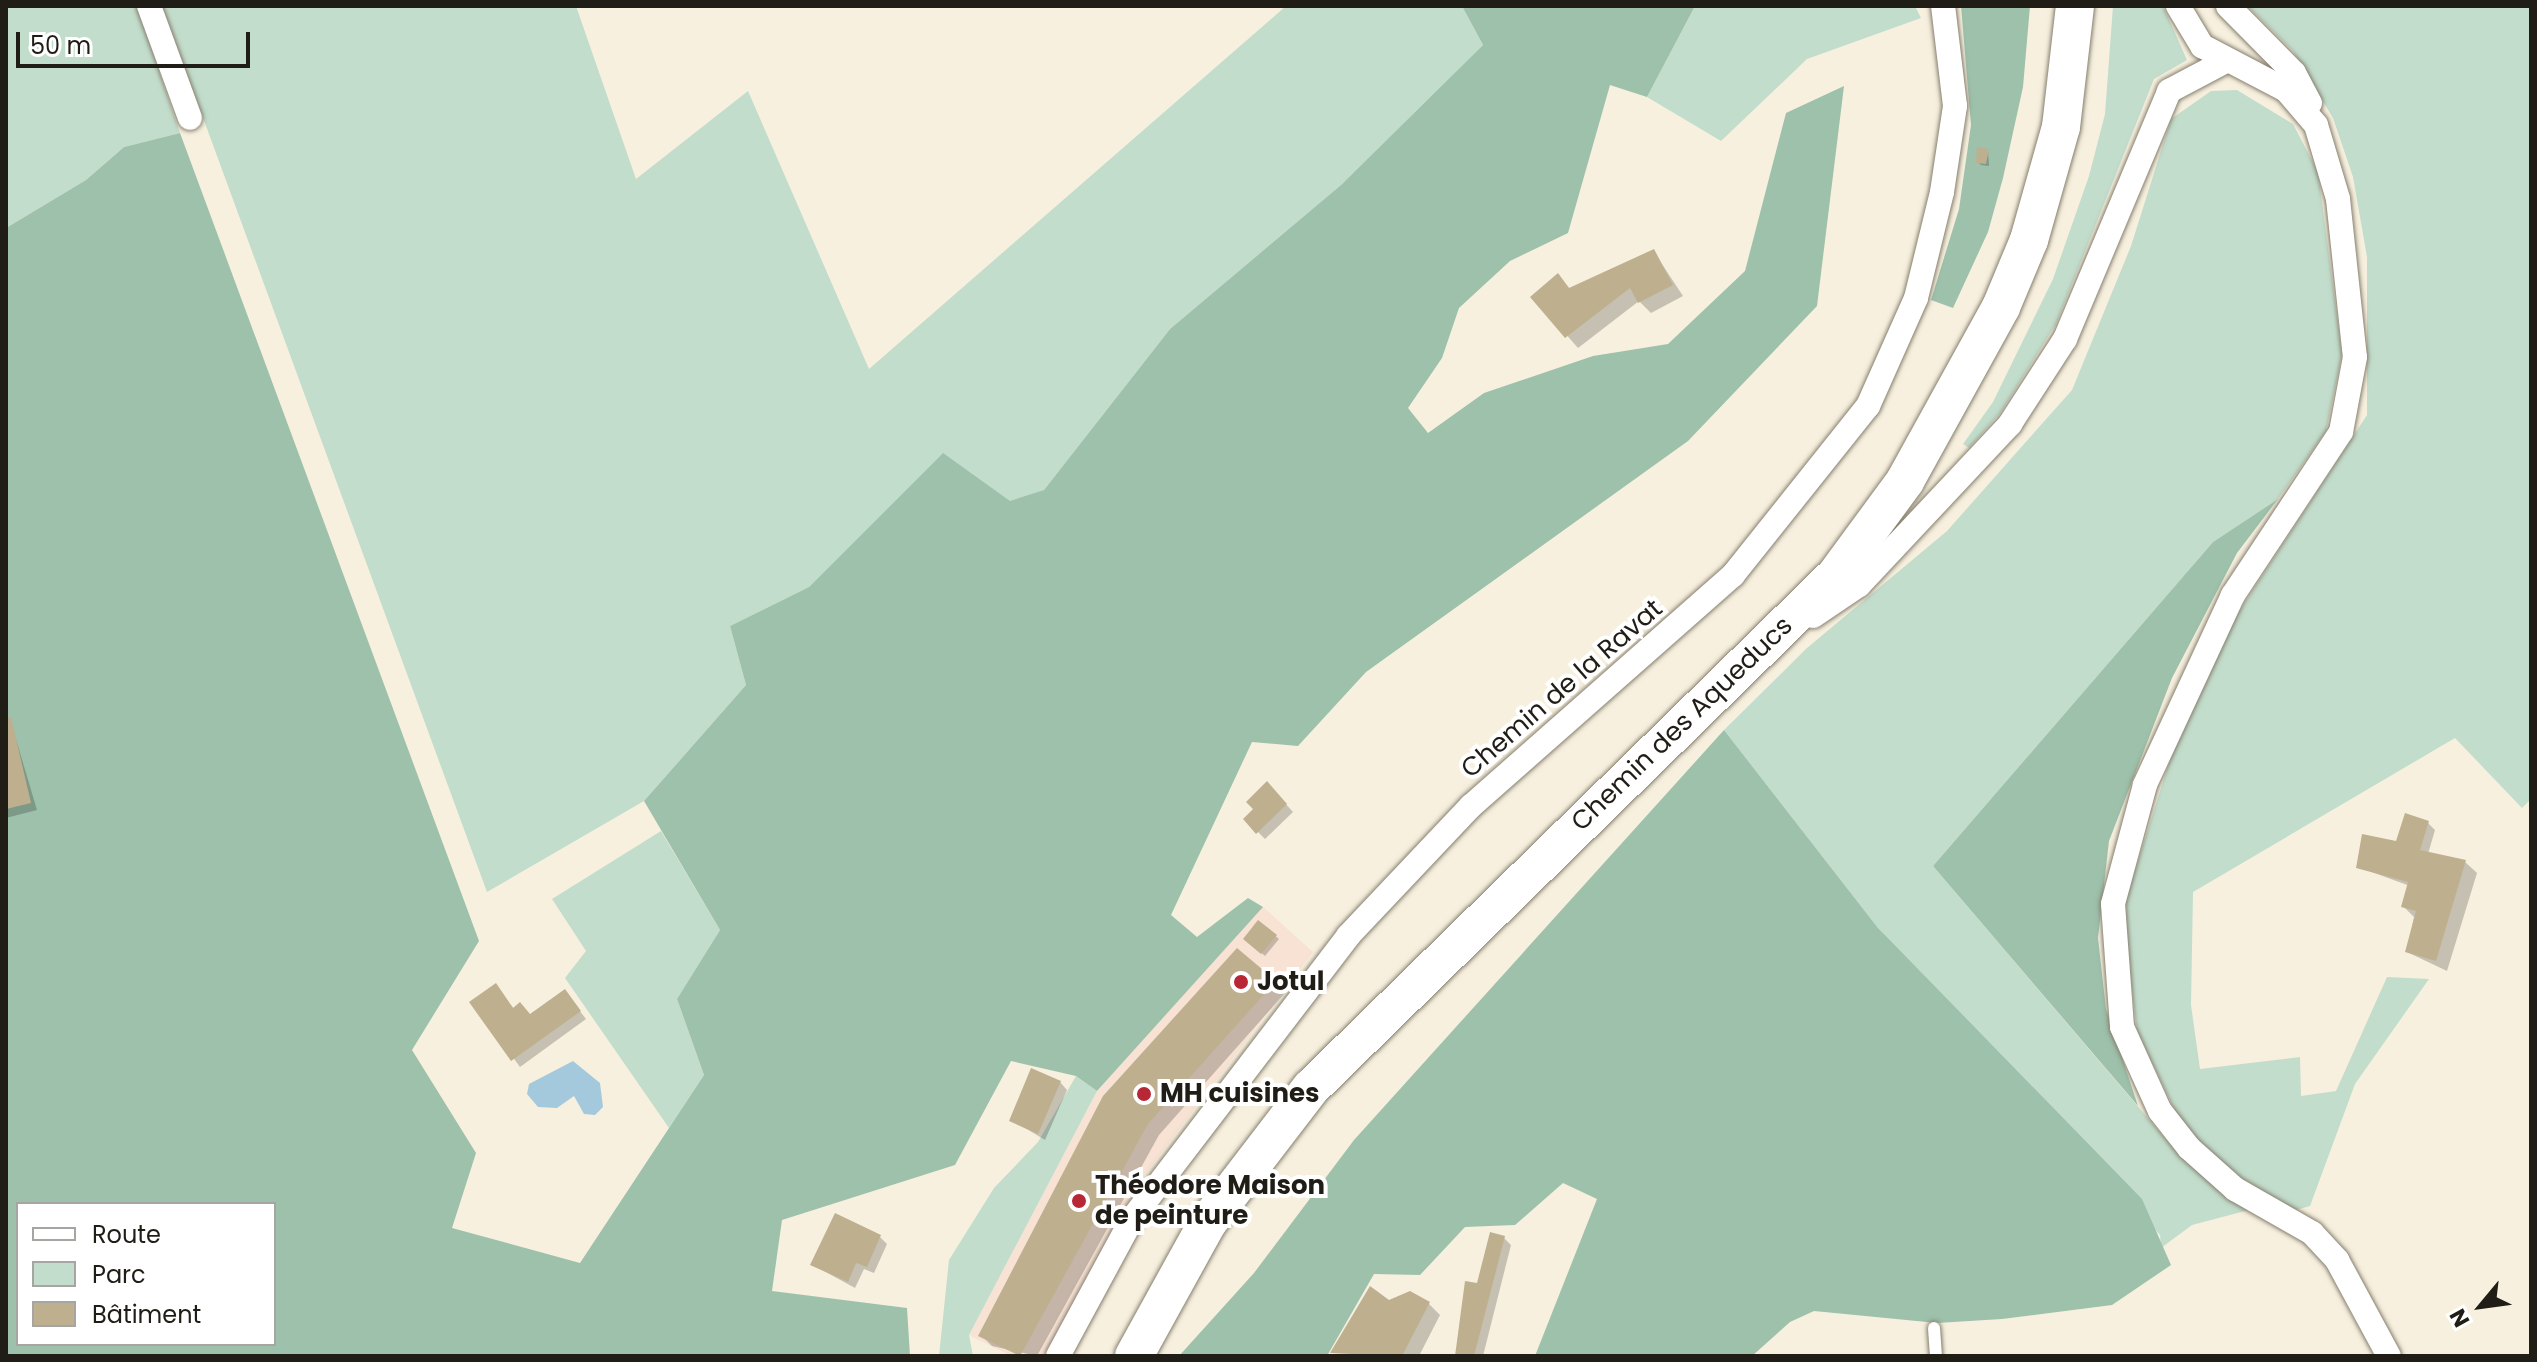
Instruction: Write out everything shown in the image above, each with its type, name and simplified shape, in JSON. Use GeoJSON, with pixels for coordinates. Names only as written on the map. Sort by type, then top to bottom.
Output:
{"type":"FeatureCollection","features":[{"type":"Feature","properties":{"kind":"main road","name":"Chemin des Aqueducs"},"geometry":{"type":"LineString","coordinates":[[1134,1356],[1208,1222],[1311,1088],[1836,575],[1905,481],[2001,307],[2061,127],[2075,6]]}},
{"type":"Feature","properties":{"kind":"street"},"geometry":{"type":"LineString","coordinates":[[149,6],[190,118]]}},
{"type":"Feature","properties":{"kind":"street","name":"Chemin de la Ravat"},"geometry":{"type":"LineString","coordinates":[[1058,1356],[1132,1219],[1348,936],[1471,806],[1733,575],[1868,406],[1916,298],[1942,192],[1955,106],[1943,6]]}},
{"type":"Feature","properties":{"kind":"street"},"geometry":{"type":"LineString","coordinates":[[2178,6],[2202,46],[2224,62],[2286,90],[2316,125]]}},
{"type":"Feature","properties":{"kind":"street"},"geometry":{"type":"LineString","coordinates":[[2228,6],[2294,73],[2316,125],[2350,275],[2355,357],[2341,432],[2233,595],[2160,747],[2113,904],[2111,937],[2122,1027],[2160,1111],[2235,1189],[2312,1233],[2337,1260],[2389,1356]]}},
{"type":"Feature","properties":{"kind":"street"},"geometry":{"type":"LineString","coordinates":[[1757,653],[1859,585],[2010,424],[2065,339],[2169,91],[2224,62]]}},
{"type":"Feature","properties":{"kind":"lane"},"geometry":{"type":"LineString","coordinates":[[1934,1328],[1936,1356]]}},
{"type":"Feature","properties":{"kind":"shaded area"},"geometry":{"type":"Polygon","coordinates":[[[1263,907],[1313,952],[1143,1177],[1044,1356],[1011,1356],[969,1335],[1097,1091],[1263,907]]]}},
{"type":"Feature","properties":{"kind":"green space"},"geometry":{"type":"Polygon","coordinates":[[[6,6],[137,6],[180,133],[124,147],[86,180],[6,228],[6,6]]]}},
{"type":"Feature","properties":{"kind":"green space"},"geometry":{"type":"Polygon","coordinates":[[[162,6],[576,6],[636,179],[748,91],[869,369],[1286,6],[1462,6],[1483,45],[1341,185],[1170,329],[1044,490],[1010,502],[942,454],[809,587],[730,626],[746,685],[644,801],[487,892],[162,6]]]}},
{"type":"Feature","properties":{"kind":"green space"},"geometry":{"type":"Polygon","coordinates":[[[1462,6],[1695,6],[1647,97],[1610,85],[1568,233],[1510,261],[1459,308],[1442,358],[1408,408],[1428,433],[1484,393],[1593,356],[1668,344],[1745,271],[1786,113],[1844,86],[1817,306],[1688,441],[1366,672],[1298,746],[1252,742],[1171,915],[1197,937],[1248,898],[1263,907],[1097,1091],[1076,1076],[1011,1061],[955,1165],[782,1220],[772,1291],[907,1308],[910,1356],[6,1356],[6,228],[86,180],[124,147],[180,133],[479,941],[412,1050],[476,1153],[452,1228],[580,1263],[704,1075],[677,999],[720,930],[644,801],[746,685],[730,626],[809,587],[943,453],[1010,501],[1044,490],[1170,329],[1341,185],[1483,45],[1462,6]]]}},
{"type":"Feature","properties":{"kind":"green space"},"geometry":{"type":"Polygon","coordinates":[[[1695,6],[1915,6],[1921,18],[1807,59],[1721,141],[1647,97],[1695,6]]]}},
{"type":"Feature","properties":{"kind":"green space"},"geometry":{"type":"Polygon","coordinates":[[[1961,6],[2030,6],[2023,87],[2003,178],[1988,232],[1953,308],[1931,300],[1959,209],[1971,125],[1961,6]]]}},
{"type":"Feature","properties":{"kind":"green space"},"geometry":{"type":"Polygon","coordinates":[[[2113,6],[2163,6],[2187,60],[2154,79],[2056,324],[2001,412],[1969,448],[1963,444],[1993,402],[2053,279],[2089,176],[2105,114],[2113,6]]]}},
{"type":"Feature","properties":{"kind":"green space"},"geometry":{"type":"Polygon","coordinates":[[[2248,6],[2531,6],[2531,799],[2522,808],[2455,738],[2193,892],[2191,1005],[2200,1069],[2300,1057],[2301,1096],[2336,1091],[2387,977],[2429,979],[2355,1084],[2310,1206],[2296,1210],[2220,1166],[2181,1123],[2137,1031],[2127,947],[2126,899],[2186,709],[2225,633],[2367,415],[2367,257],[2353,177],[2333,118],[2293,51],[2248,6]]]}},
{"type":"Feature","properties":{"kind":"green space"},"geometry":{"type":"Polygon","coordinates":[[[2237,90],[2293,124],[2318,172],[2342,354],[2326,431],[2278,499],[2213,542],[1933,866],[2169,1143],[2249,1210],[2192,1225],[2161,1248],[2160,1235],[1878,928],[1724,730],[1807,648],[1947,531],[2072,390],[2131,246],[2171,119],[2211,91],[2237,90]]]}},
{"type":"Feature","properties":{"kind":"green space"},"geometry":{"type":"Polygon","coordinates":[[[2278,499],[2237,553],[2172,678],[2109,841],[2098,938],[2106,1009],[2138,1106],[1933,866],[2213,542],[2278,499]]]}},
{"type":"Feature","properties":{"kind":"green space"},"geometry":{"type":"Polygon","coordinates":[[[1724,730],[1878,928],[2142,1199],[2171,1265],[2112,1305],[2002,1319],[1937,1323],[1814,1311],[1790,1322],[1752,1356],[1535,1356],[1597,1199],[1563,1183],[1515,1225],[1465,1227],[1420,1275],[1374,1274],[1327,1356],[1179,1356],[1254,1273],[1354,1140],[1724,730]]]}},
{"type":"Feature","properties":{"kind":"green space"},"geometry":{"type":"Polygon","coordinates":[[[661,831],[720,930],[677,999],[704,1075],[669,1128],[565,978],[586,951],[552,899],[661,831]]]}},
{"type":"Feature","properties":{"kind":"green space"},"geometry":{"type":"Polygon","coordinates":[[[1076,1076],[1097,1091],[969,1335],[973,1356],[939,1356],[949,1260],[994,1188],[1038,1142],[1076,1076]]]}},
{"type":"Feature","properties":{"kind":"water"},"geometry":{"type":"Polygon","coordinates":[[[573,1061],[600,1083],[603,1107],[595,1115],[584,1114],[574,1096],[557,1108],[538,1107],[527,1094],[529,1084],[573,1061]]]}},
{"type":"Feature","properties":{"kind":"building"},"geometry":{"type":"Polygon","coordinates":[[[1977,147],[1989,149],[1986,164],[1976,163],[1977,147]]]}},
{"type":"Feature","properties":{"kind":"building"},"geometry":{"type":"Polygon","coordinates":[[[1654,249],[1673,285],[1638,303],[1630,288],[1565,338],[1530,297],[1558,273],[1569,288],[1654,249]]]}},
{"type":"Feature","properties":{"kind":"building"},"geometry":{"type":"Polygon","coordinates":[[[11,717],[31,803],[6,809],[6,718],[11,717]]]}},
{"type":"Feature","properties":{"kind":"building"},"geometry":{"type":"Polygon","coordinates":[[[1267,781],[1287,804],[1256,834],[1243,819],[1253,809],[1246,802],[1267,781]]]}},
{"type":"Feature","properties":{"kind":"building"},"geometry":{"type":"Polygon","coordinates":[[[2405,813],[2429,821],[2420,850],[2466,860],[2436,961],[2405,952],[2416,911],[2401,907],[2408,882],[2356,868],[2362,834],[2396,841],[2405,813]]]}},
{"type":"Feature","properties":{"kind":"building"},"geometry":{"type":"Polygon","coordinates":[[[1258,920],[1277,935],[1261,954],[1243,939],[1258,920]]]}},
{"type":"Feature","properties":{"kind":"building"},"geometry":{"type":"Polygon","coordinates":[[[1237,948],[1276,981],[1148,1124],[1020,1356],[978,1336],[1103,1096],[1237,948]]]}},
{"type":"Feature","properties":{"kind":"building"},"geometry":{"type":"Polygon","coordinates":[[[496,983],[513,1008],[520,1002],[530,1014],[565,989],[581,1011],[511,1061],[469,1002],[496,983]]]}},
{"type":"Feature","properties":{"kind":"building"},"geometry":{"type":"Polygon","coordinates":[[[1031,1068],[1061,1081],[1038,1134],[1009,1121],[1031,1068]]]}},
{"type":"Feature","properties":{"kind":"building"},"geometry":{"type":"Polygon","coordinates":[[[835,1213],[881,1235],[867,1267],[856,1263],[848,1282],[810,1265],[835,1213]]]}},
{"type":"Feature","properties":{"kind":"building"},"geometry":{"type":"Polygon","coordinates":[[[1490,1232],[1505,1236],[1474,1356],[1455,1356],[1465,1281],[1477,1283],[1490,1232]]]}},
{"type":"Feature","properties":{"kind":"building"},"geometry":{"type":"Polygon","coordinates":[[[1370,1286],[1389,1300],[1410,1291],[1430,1302],[1402,1356],[1330,1353],[1370,1286]]]}},
{"type":"Feature","properties":{"kind":"place","name":"Jotul"},"geometry":{"type":"Point","coordinates":[1241,982]}},
{"type":"Feature","properties":{"kind":"place","name":"MH cuisines"},"geometry":{"type":"Point","coordinates":[1144,1094]}},
{"type":"Feature","properties":{"kind":"place","name":"Théodore Maison de peinture"},"geometry":{"type":"Point","coordinates":[1079,1201]}}]}
